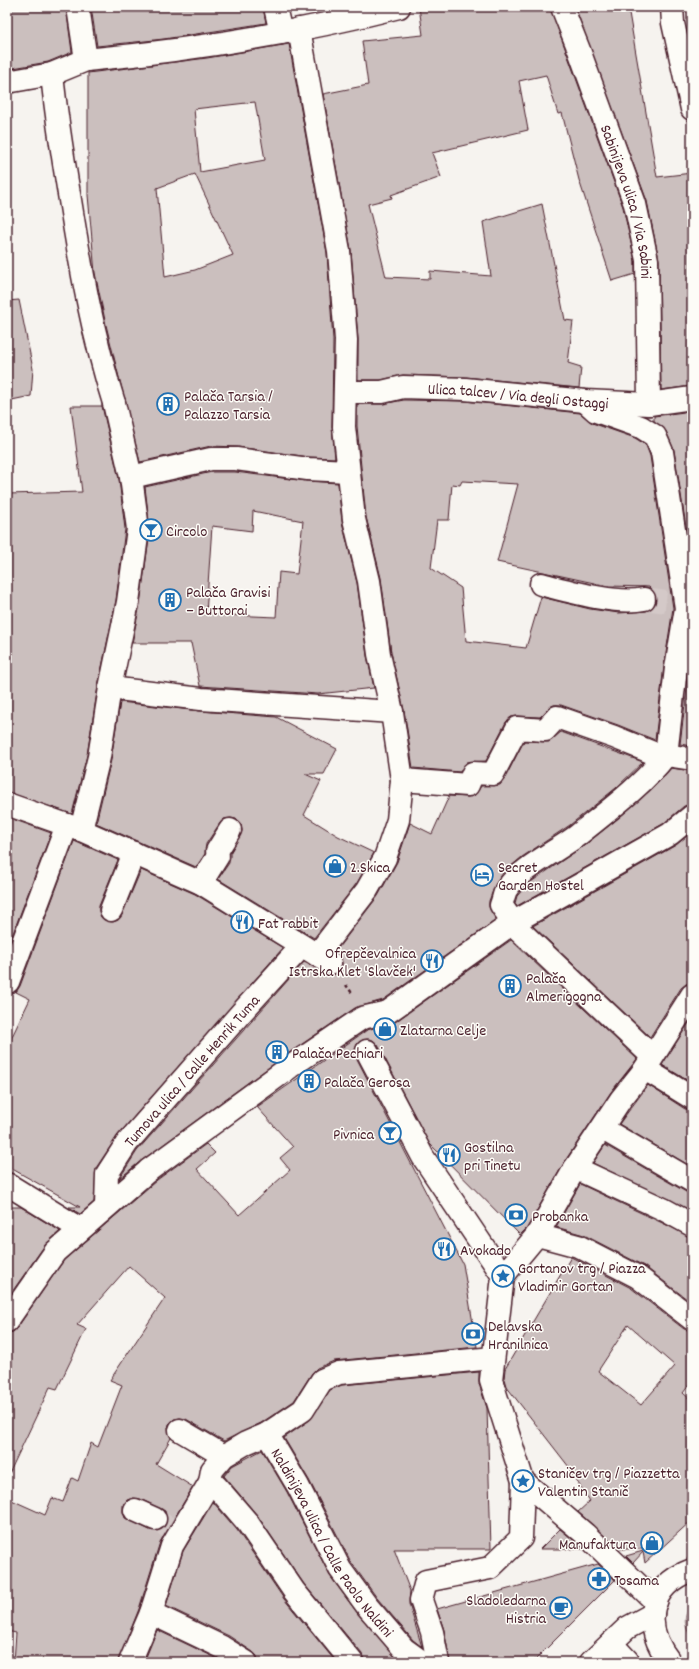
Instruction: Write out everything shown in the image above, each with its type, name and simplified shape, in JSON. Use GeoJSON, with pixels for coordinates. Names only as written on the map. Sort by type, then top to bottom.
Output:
{"type":"FeatureCollection","features":[{"type":"Feature","properties":{"kind":"street"},"geometry":{"type":"LineString","coordinates":[[78,7],[86,60]]}},
{"type":"Feature","properties":{"kind":"street","name":"Tumova ulica / Calle Henrik Tuma"},"geometry":{"type":"LineString","coordinates":[[106,1206],[107,1174],[127,1143],[241,1013],[316,955],[367,890],[385,858],[398,820],[402,780],[392,712],[379,654],[369,581],[354,519],[348,471],[344,427],[346,340],[339,251],[290,31],[275,7]]}},
{"type":"Feature","properties":{"kind":"street"},"geometry":{"type":"LineString","coordinates":[[7,82],[52,74],[86,60],[133,55],[290,31],[400,7]]}},
{"type":"Feature","properties":{"kind":"street","name":"Sabinijeva ulica / Via Sabini"},"geometry":{"type":"LineString","coordinates":[[562,7],[634,204],[647,260],[649,404]]}},
{"type":"Feature","properties":{"kind":"street"},"geometry":{"type":"LineString","coordinates":[[672,7],[673,24],[692,109]]}},
{"type":"Feature","properties":{"kind":"street"},"geometry":{"type":"LineString","coordinates":[[8,982],[74,827],[99,757],[110,688],[128,602],[138,529],[131,477],[82,278],[56,112],[52,74]]}},
{"type":"Feature","properties":{"kind":"street","name":"Ulica talcev / Via degli Ostaggi"},"geometry":{"type":"LineString","coordinates":[[345,392],[382,392],[403,387],[465,389],[585,401],[649,404],[692,398]]}},
{"type":"Feature","properties":{"kind":"street"},"geometry":{"type":"LineString","coordinates":[[585,401],[596,411],[641,427],[655,436],[662,452],[669,485],[687,608],[676,668],[666,755],[657,766],[621,800],[577,836],[518,876],[506,890],[502,905],[518,929],[649,1062],[692,1098]]}},
{"type":"Feature","properties":{"kind":"street"},"geometry":{"type":"LineString","coordinates":[[131,477],[211,458],[236,459],[308,469],[348,471]]}},
{"type":"Feature","properties":{"kind":"street"},"geometry":{"type":"LineString","coordinates":[[541,584],[588,595],[635,601],[644,599]]}},
{"type":"Feature","properties":{"kind":"street"},"geometry":{"type":"LineString","coordinates":[[110,688],[201,699],[392,712]]}},
{"type":"Feature","properties":{"kind":"street"},"geometry":{"type":"LineString","coordinates":[[402,780],[468,785],[473,772],[493,774],[517,728],[545,730],[557,717],[614,737],[658,755],[692,759]]}},
{"type":"Feature","properties":{"kind":"street"},"geometry":{"type":"LineString","coordinates":[[7,804],[74,827],[201,883],[316,955]]}},
{"type":"Feature","properties":{"kind":"street"},"geometry":{"type":"LineString","coordinates":[[7,1321],[55,1252],[149,1170],[290,1067],[362,1018],[388,1012],[514,922],[670,834],[692,816]]}},
{"type":"Feature","properties":{"kind":"street"},"geometry":{"type":"LineString","coordinates":[[201,883],[218,856],[217,851],[230,830]]}},
{"type":"Feature","properties":{"kind":"street"},"geometry":{"type":"LineString","coordinates":[[111,910],[134,853]]}},
{"type":"Feature","properties":{"kind":"street"},"geometry":{"type":"LineString","coordinates":[[438,1662],[432,1632],[420,1600],[426,1581],[490,1568],[521,1538],[523,1481],[491,1380],[486,1359],[503,1276],[537,1234],[575,1168],[603,1129],[621,1099],[649,1062],[692,995]]}},
{"type":"Feature","properties":{"kind":"street"},"geometry":{"type":"LineString","coordinates":[[367,1051],[423,1157],[503,1276]]}},
{"type":"Feature","properties":{"kind":"street"},"geometry":{"type":"LineString","coordinates":[[603,1129],[692,1182]]}},
{"type":"Feature","properties":{"kind":"street"},"geometry":{"type":"LineString","coordinates":[[575,1168],[663,1209],[692,1225]]}},
{"type":"Feature","properties":{"kind":"street"},"geometry":{"type":"LineString","coordinates":[[7,1184],[80,1229]]}},
{"type":"Feature","properties":{"kind":"street"},"geometry":{"type":"LineString","coordinates":[[537,1234],[578,1246],[638,1277],[692,1320]]}},
{"type":"Feature","properties":{"kind":"street"},"geometry":{"type":"LineString","coordinates":[[169,1528],[210,1482],[212,1470],[224,1456],[246,1443],[267,1434],[303,1410],[322,1380],[339,1373],[486,1359]]}},
{"type":"Feature","properties":{"kind":"street"},"geometry":{"type":"LineString","coordinates":[[180,1430],[224,1456]]}},
{"type":"Feature","properties":{"kind":"street","name":"Naldinijeva ulica / Calle Paolo Naldini"},"geometry":{"type":"LineString","coordinates":[[267,1434],[298,1486],[340,1569],[404,1649],[422,1662]]}},
{"type":"Feature","properties":{"kind":"street"},"geometry":{"type":"LineString","coordinates":[[523,1481],[580,1530],[655,1608]]}},
{"type":"Feature","properties":{"kind":"street"},"geometry":{"type":"LineString","coordinates":[[210,1482],[216,1486],[247,1522],[294,1591],[352,1662]]}},
{"type":"Feature","properties":{"kind":"street"},"geometry":{"type":"LineString","coordinates":[[135,1510],[169,1528]]}},
{"type":"Feature","properties":{"kind":"street"},"geometry":{"type":"LineString","coordinates":[[130,1662],[151,1613],[172,1546],[169,1528]]}},
{"type":"Feature","properties":{"kind":"street"},"geometry":{"type":"LineString","coordinates":[[670,1662],[659,1649],[653,1632],[655,1608],[662,1591],[670,1582],[680,1574],[692,1570]]}},
{"type":"Feature","properties":{"kind":"street"},"geometry":{"type":"LineString","coordinates":[[591,1662],[627,1628],[655,1608]]}},
{"type":"Feature","properties":{"kind":"street"},"geometry":{"type":"LineString","coordinates":[[151,1613],[222,1647],[246,1662]]}},
{"type":"Feature","properties":{"kind":"street"},"geometry":{"type":"LineString","coordinates":[[611,1643],[628,1661],[627,1662]]}},
{"type":"Feature","properties":{"kind":"shaded area"},"geometry":{"type":"Polygon","coordinates":[[[692,1605],[692,1638],[687,1630],[685,1617],[692,1605]]]}},
{"type":"Feature","properties":{"kind":"building"},"geometry":{"type":"Polygon","coordinates":[[[7,7],[66,7],[72,52],[48,62],[7,69],[7,7]]]}},
{"type":"Feature","properties":{"kind":"building"},"geometry":{"type":"Polygon","coordinates":[[[91,7],[263,7],[266,23],[164,39],[97,46],[91,7]]]}},
{"type":"Feature","properties":{"kind":"building"},"geometry":{"type":"Polygon","coordinates":[[[419,7],[550,7],[623,207],[635,261],[635,274],[612,281],[579,180],[562,113],[558,114],[546,75],[519,81],[528,130],[432,153],[441,177],[391,195],[392,198],[368,204],[386,277],[430,279],[430,271],[491,276],[483,222],[542,204],[565,320],[573,321],[568,363],[581,367],[579,388],[465,377],[403,375],[381,380],[358,380],[358,339],[351,250],[323,94],[368,85],[362,41],[423,35],[419,7]]]}},
{"type":"Feature","properties":{"kind":"building"},"geometry":{"type":"Polygon","coordinates":[[[575,7],[628,7],[657,177],[692,173],[692,386],[661,390],[659,260],[647,201],[575,7]]]}},
{"type":"Feature","properties":{"kind":"building"},"geometry":{"type":"Polygon","coordinates":[[[289,44],[327,253],[333,340],[332,427],[335,458],[309,457],[238,447],[211,446],[140,462],[106,325],[95,273],[88,195],[88,73],[207,58],[289,44]],[[255,102],[194,109],[200,172],[265,160],[255,102]],[[195,174],[157,188],[165,277],[195,270],[233,255],[195,174]]]}},
{"type":"Feature","properties":{"kind":"building"},"geometry":{"type":"Polygon","coordinates":[[[19,300],[33,369],[31,396],[7,401],[7,301],[19,300]]]}},
{"type":"Feature","properties":{"kind":"building"},"geometry":{"type":"Polygon","coordinates":[[[404,400],[464,401],[580,413],[592,423],[635,438],[646,445],[650,456],[673,608],[655,740],[561,705],[554,705],[540,717],[511,717],[506,722],[486,761],[467,762],[460,772],[413,768],[404,710],[391,652],[381,578],[366,517],[357,426],[357,404],[382,404],[404,400]],[[462,481],[460,485],[452,484],[449,520],[437,520],[431,568],[461,588],[466,641],[526,648],[541,597],[590,609],[619,613],[646,611],[651,609],[655,604],[656,598],[654,592],[649,587],[608,586],[497,562],[518,484],[462,481]]]}},
{"type":"Feature","properties":{"kind":"building"},"geometry":{"type":"Polygon","coordinates":[[[71,406],[102,406],[119,479],[125,529],[116,600],[98,686],[87,755],[72,814],[7,792],[7,494],[82,492],[71,406]]]}},
{"type":"Feature","properties":{"kind":"building"},"geometry":{"type":"Polygon","coordinates":[[[692,411],[692,565],[674,450],[666,431],[654,421],[654,416],[692,411]]]}},
{"type":"Feature","properties":{"kind":"building"},"geometry":{"type":"Polygon","coordinates":[[[212,472],[235,472],[306,481],[338,483],[342,522],[357,583],[367,656],[374,688],[318,694],[200,686],[191,643],[132,643],[140,604],[150,530],[145,487],[212,472]],[[253,511],[252,531],[212,526],[206,614],[276,617],[279,572],[297,574],[303,521],[253,511]]]}},
{"type":"Feature","properties":{"kind":"building"},"geometry":{"type":"Polygon","coordinates":[[[692,648],[692,746],[680,744],[692,648]]]}},
{"type":"Feature","properties":{"kind":"building"},"geometry":{"type":"Polygon","coordinates":[[[120,702],[200,711],[276,717],[337,749],[324,774],[305,774],[321,781],[304,815],[338,836],[374,853],[357,883],[314,938],[218,879],[229,863],[230,853],[242,831],[241,824],[236,819],[224,819],[220,823],[206,844],[205,854],[196,867],[96,823],[111,760],[120,702]]]}},
{"type":"Feature","properties":{"kind":"building"},"geometry":{"type":"Polygon","coordinates":[[[561,732],[643,762],[616,788],[570,825],[522,857],[503,873],[495,885],[489,901],[489,907],[496,920],[383,1000],[355,1008],[283,1057],[142,1160],[119,1179],[137,1151],[304,962],[329,975],[336,974],[340,970],[342,964],[341,957],[335,952],[378,896],[397,862],[410,823],[432,834],[449,796],[468,797],[475,795],[481,786],[500,785],[524,741],[549,742],[561,732]]]}},
{"type":"Feature","properties":{"kind":"building"},"geometry":{"type":"Polygon","coordinates":[[[671,768],[692,771],[692,804],[684,806],[663,824],[517,906],[515,903],[517,896],[528,884],[585,845],[621,816],[655,786],[671,768]]]}},
{"type":"Feature","properties":{"kind":"building"},"geometry":{"type":"Polygon","coordinates":[[[7,817],[51,833],[7,949],[7,817]]]}},
{"type":"Feature","properties":{"kind":"building"},"geometry":{"type":"Polygon","coordinates":[[[692,832],[692,983],[686,984],[681,988],[650,1037],[533,926],[676,845],[692,832]]]}},
{"type":"Feature","properties":{"kind":"building"},"geometry":{"type":"Polygon","coordinates":[[[74,841],[118,860],[99,906],[101,917],[106,921],[113,922],[118,920],[122,915],[141,870],[195,894],[283,948],[118,1135],[96,1168],[94,1202],[80,1214],[69,1207],[80,1207],[7,1166],[7,1047],[30,999],[16,992],[20,986],[74,841]]]}},
{"type":"Feature","properties":{"kind":"building"},"geometry":{"type":"Polygon","coordinates":[[[511,940],[637,1059],[611,1092],[565,1161],[527,1228],[520,1235],[429,1143],[378,1045],[373,1040],[368,1039],[362,1040],[357,1044],[355,1050],[356,1057],[463,1264],[477,1347],[334,1361],[317,1368],[312,1373],[294,1401],[261,1423],[224,1441],[186,1419],[174,1419],[169,1424],[168,1429],[171,1438],[156,1464],[193,1487],[160,1542],[139,1609],[118,1662],[14,1662],[16,1633],[7,1631],[7,1498],[45,1515],[52,1498],[63,1502],[72,1478],[78,1481],[91,1443],[98,1447],[122,1385],[110,1380],[165,1298],[129,1266],[77,1325],[86,1329],[57,1389],[50,1387],[7,1478],[7,1333],[13,1332],[17,1328],[64,1260],[157,1180],[206,1144],[215,1153],[197,1169],[239,1215],[290,1170],[280,1158],[293,1147],[257,1107],[367,1030],[395,1022],[511,940]],[[133,1498],[127,1500],[123,1505],[125,1518],[150,1530],[157,1531],[163,1529],[167,1524],[165,1511],[140,1499],[133,1498]]]}},
{"type":"Feature","properties":{"kind":"building"},"geometry":{"type":"Polygon","coordinates":[[[692,1018],[692,1083],[662,1065],[692,1018]]]}},
{"type":"Feature","properties":{"kind":"building"},"geometry":{"type":"Polygon","coordinates":[[[648,1085],[685,1109],[692,1110],[692,1167],[619,1124],[648,1085]]]}},
{"type":"Feature","properties":{"kind":"building"},"geometry":{"type":"Polygon","coordinates":[[[605,1145],[686,1192],[692,1193],[692,1211],[593,1163],[605,1145]]]}},
{"type":"Feature","properties":{"kind":"building"},"geometry":{"type":"Polygon","coordinates":[[[580,1184],[692,1237],[692,1303],[644,1266],[584,1235],[556,1227],[580,1184]]]}},
{"type":"Feature","properties":{"kind":"building"},"geometry":{"type":"Polygon","coordinates":[[[7,1207],[21,1207],[60,1231],[45,1245],[7,1299],[7,1207]]]}},
{"type":"Feature","properties":{"kind":"building"},"geometry":{"type":"Polygon","coordinates":[[[571,1257],[631,1288],[684,1329],[692,1331],[692,1381],[683,1393],[692,1401],[692,1520],[645,1563],[643,1552],[633,1563],[626,1556],[643,1551],[643,1549],[619,1549],[578,1512],[590,1501],[568,1468],[569,1467],[506,1386],[504,1379],[505,1369],[571,1257]],[[628,1325],[598,1371],[641,1405],[675,1366],[628,1325]]]}},
{"type":"Feature","properties":{"kind":"building"},"geometry":{"type":"Polygon","coordinates":[[[479,1372],[479,1384],[487,1408],[491,1549],[394,1549],[410,1591],[409,1604],[422,1647],[413,1640],[377,1598],[351,1562],[309,1480],[284,1438],[310,1420],[330,1390],[342,1385],[479,1372]]]}},
{"type":"Feature","properties":{"kind":"building"},"geometry":{"type":"Polygon","coordinates":[[[262,1450],[287,1492],[330,1576],[358,1614],[401,1662],[364,1662],[362,1654],[304,1584],[257,1515],[224,1476],[232,1466],[262,1450]]]}},
{"type":"Feature","properties":{"kind":"building"},"geometry":{"type":"Polygon","coordinates":[[[213,1502],[237,1530],[284,1599],[336,1662],[258,1662],[257,1656],[253,1652],[229,1636],[166,1606],[183,1551],[213,1502]]]}},
{"type":"Feature","properties":{"kind":"building"},"geometry":{"type":"Polygon","coordinates":[[[560,1529],[577,1543],[583,1549],[540,1549],[560,1529]]]}},
{"type":"Feature","properties":{"kind":"building"},"geometry":{"type":"Polygon","coordinates":[[[598,1564],[615,1580],[533,1662],[450,1662],[444,1630],[437,1609],[491,1594],[491,1596],[494,1593],[598,1564]]]}},
{"type":"Feature","properties":{"kind":"building"},"geometry":{"type":"Polygon","coordinates":[[[157,1630],[216,1658],[222,1662],[144,1662],[157,1630]]]}},
{"type":"Feature","properties":{"kind":"tunnel"},"geometry":{"type":"LineString","coordinates":[[644,599],[681,604]]}},
{"type":"Feature","properties":{"kind":"tunnel"},"geometry":{"type":"LineString","coordinates":[[155,1519],[172,1530]]}},
{"type":"Feature","properties":{"kind":"place","name":"Palača Tarsia / Palazzo Tarsia"},"geometry":{"type":"Point","coordinates":[168,404]}},
{"type":"Feature","properties":{"kind":"place","name":"Circolo"},"geometry":{"type":"Point","coordinates":[151,530]}},
{"type":"Feature","properties":{"kind":"place","name":"Palača Gravisi – Buttorai"},"geometry":{"type":"Point","coordinates":[170,600]}},
{"type":"Feature","properties":{"kind":"place","name":"2.Skica"},"geometry":{"type":"Point","coordinates":[335,866]}},
{"type":"Feature","properties":{"kind":"place","name":"Secret Garden Hostel"},"geometry":{"type":"Point","coordinates":[482,875]}},
{"type":"Feature","properties":{"kind":"place","name":"Fat rabbit"},"geometry":{"type":"Point","coordinates":[242,922]}},
{"type":"Feature","properties":{"kind":"place","name":"Ofrepčevalnica Istrska Klet 'Slavček'"},"geometry":{"type":"Point","coordinates":[432,961]}},
{"type":"Feature","properties":{"kind":"place","name":"Palača Almerigogna"},"geometry":{"type":"Point","coordinates":[510,986]}},
{"type":"Feature","properties":{"kind":"place","name":"Zlatarna Celje"},"geometry":{"type":"Point","coordinates":[385,1029]}},
{"type":"Feature","properties":{"kind":"place","name":"Palača Pechiari"},"geometry":{"type":"Point","coordinates":[277,1052]}},
{"type":"Feature","properties":{"kind":"place","name":"Palača Gerosa"},"geometry":{"type":"Point","coordinates":[309,1081]}},
{"type":"Feature","properties":{"kind":"place","name":"Pivnica"},"geometry":{"type":"Point","coordinates":[390,1133]}},
{"type":"Feature","properties":{"kind":"place","name":"Gostilna pri Tinetu"},"geometry":{"type":"Point","coordinates":[449,1155]}},
{"type":"Feature","properties":{"kind":"place","name":"Probanka"},"geometry":{"type":"Point","coordinates":[516,1215]}},
{"type":"Feature","properties":{"kind":"place","name":"Avokado"},"geometry":{"type":"Point","coordinates":[444,1249]}},
{"type":"Feature","properties":{"kind":"place","name":"Gortanov trg / Piazza Vladimir Gortan"},"geometry":{"type":"Point","coordinates":[503,1276]}},
{"type":"Feature","properties":{"kind":"place","name":"Delavska Hranilnica"},"geometry":{"type":"Point","coordinates":[473,1334]}},
{"type":"Feature","properties":{"kind":"place","name":"Staničev trg / Piazzetta Valentin Stanič"},"geometry":{"type":"Point","coordinates":[523,1481]}},
{"type":"Feature","properties":{"kind":"place","name":"Manufaktura"},"geometry":{"type":"Point","coordinates":[652,1543]}},
{"type":"Feature","properties":{"kind":"place","name":"Tosama"},"geometry":{"type":"Point","coordinates":[599,1579]}},
{"type":"Feature","properties":{"kind":"place","name":"Sladoledarna Histria"},"geometry":{"type":"Point","coordinates":[561,1608]}}]}
